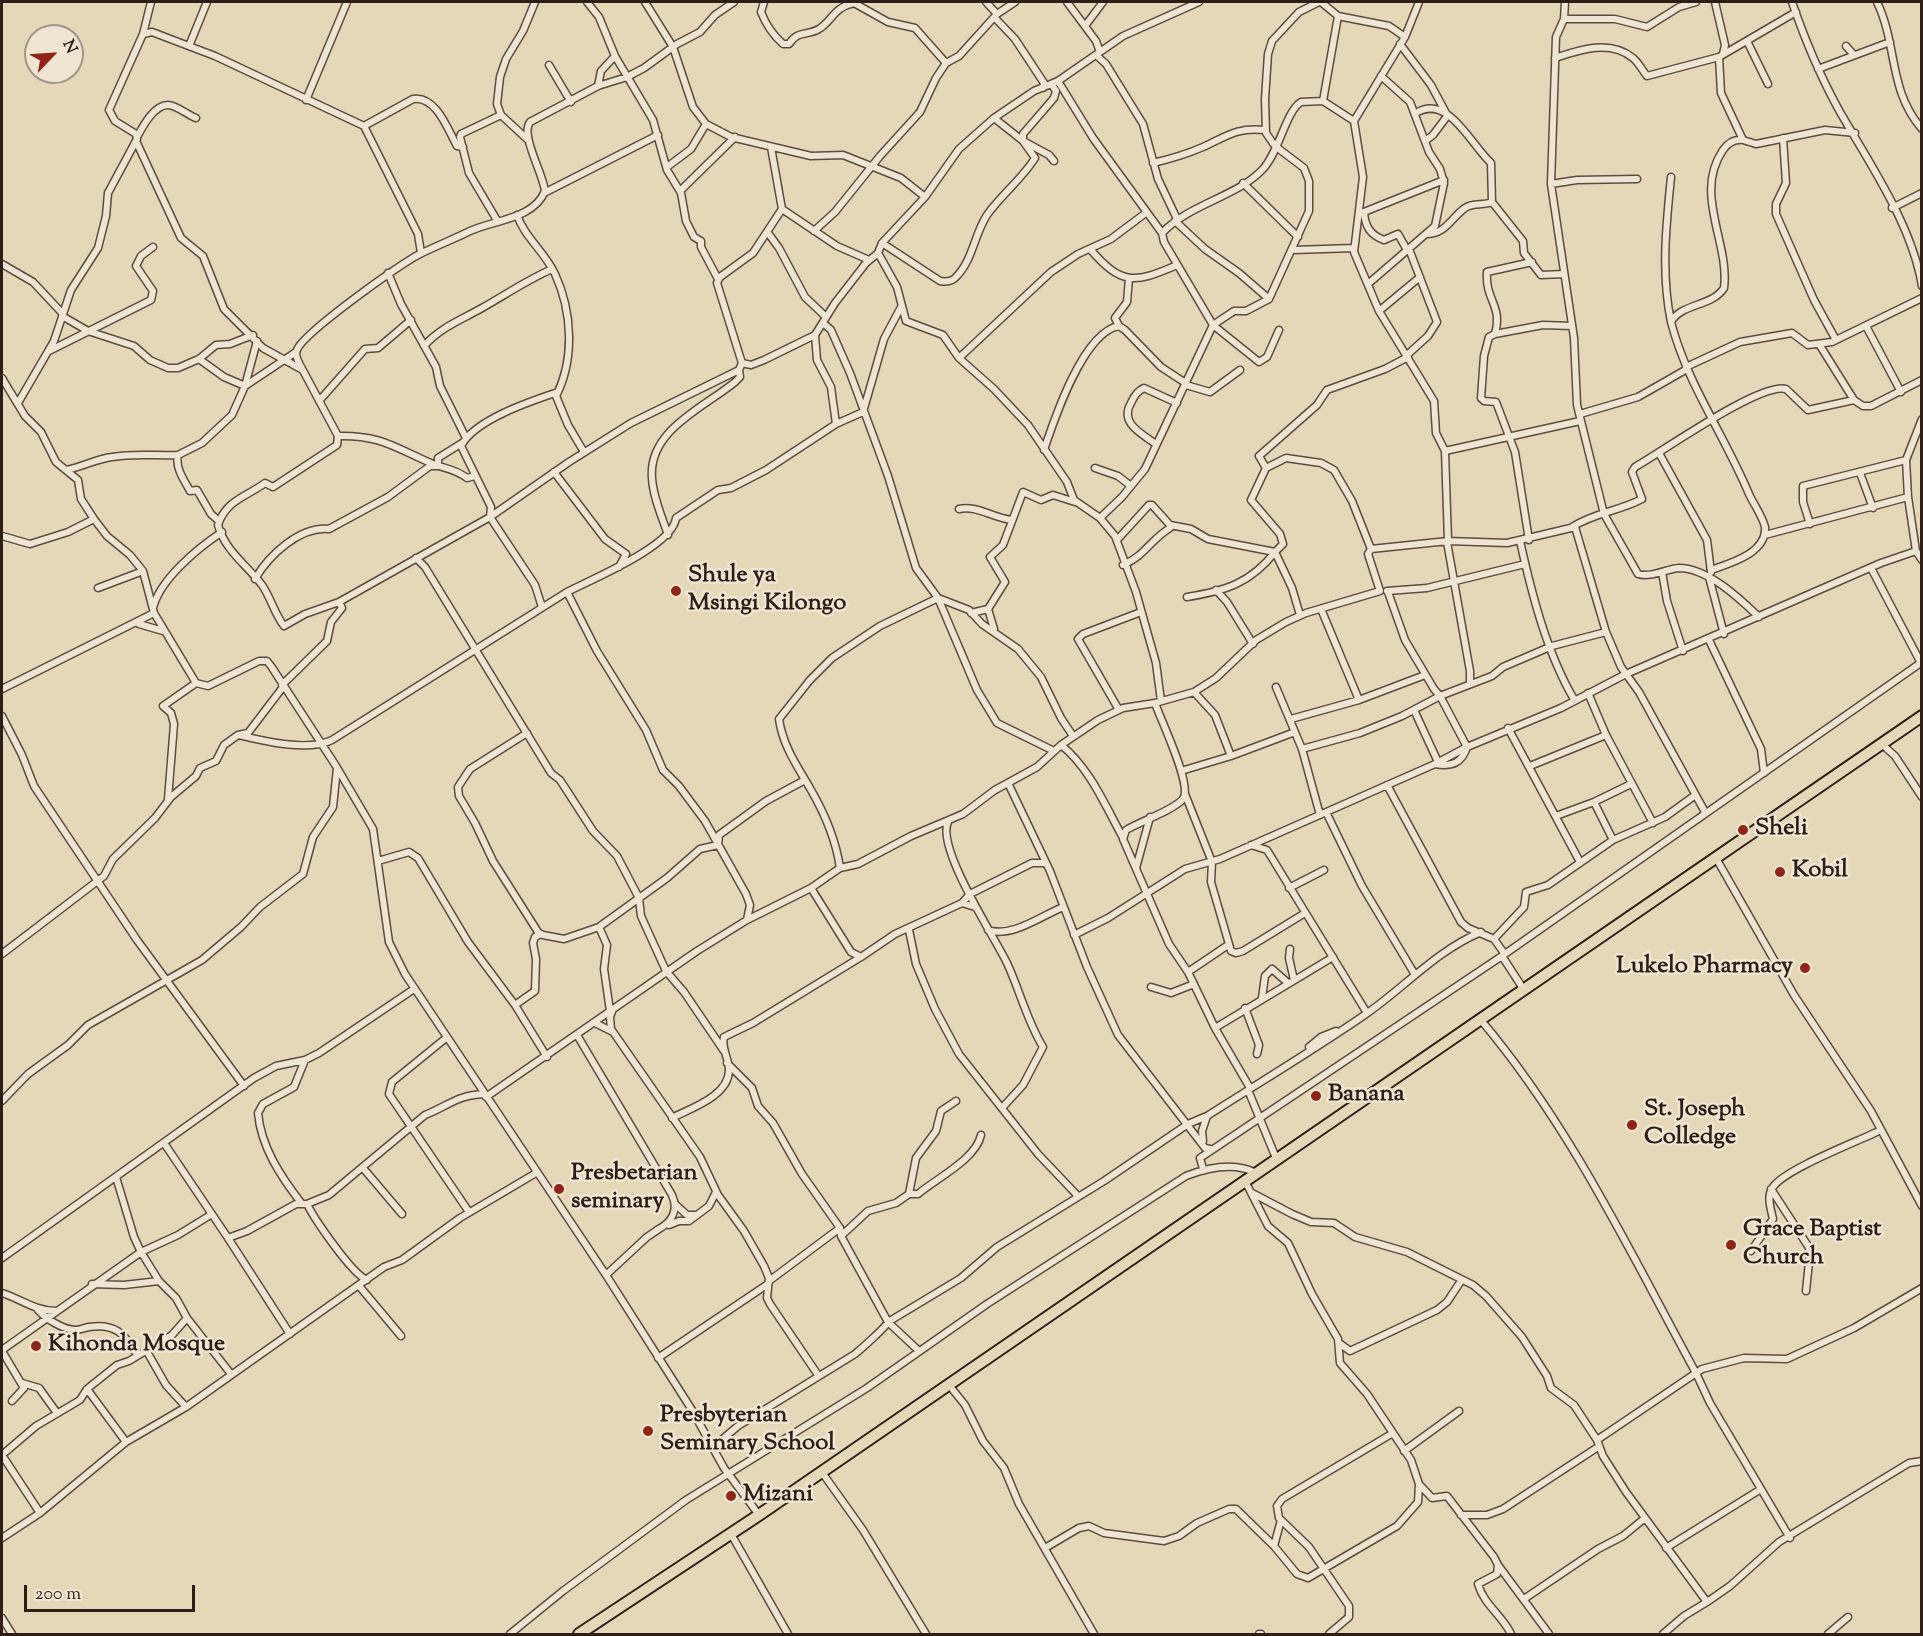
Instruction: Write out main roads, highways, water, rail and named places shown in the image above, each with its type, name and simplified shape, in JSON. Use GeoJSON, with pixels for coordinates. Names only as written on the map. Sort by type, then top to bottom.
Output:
{"type":"FeatureCollection","features":[{"type":"Feature","properties":{"kind":"highway"},"geometry":{"type":"LineString","coordinates":[[579,1635],[949,1385],[1922,716]]}},
{"type":"Feature","properties":{"kind":"place","name":"Shule ya Msingi Kilongo"},"geometry":{"type":"Point","coordinates":[676,591]}},
{"type":"Feature","properties":{"kind":"place","name":"Sheli"},"geometry":{"type":"Point","coordinates":[1743,830]}},
{"type":"Feature","properties":{"kind":"place","name":"Kobil"},"geometry":{"type":"Point","coordinates":[1780,872]}},
{"type":"Feature","properties":{"kind":"place","name":"Lukelo Pharmacy"},"geometry":{"type":"Point","coordinates":[1805,968]}},
{"type":"Feature","properties":{"kind":"place","name":"Banana"},"geometry":{"type":"Point","coordinates":[1316,1096]}},
{"type":"Feature","properties":{"kind":"place","name":"St. Joseph Colledge"},"geometry":{"type":"Point","coordinates":[1632,1125]}},
{"type":"Feature","properties":{"kind":"place","name":"Presbetarian seminary"},"geometry":{"type":"Point","coordinates":[559,1189]}},
{"type":"Feature","properties":{"kind":"place","name":"Grace Baptist Church"},"geometry":{"type":"Point","coordinates":[1731,1245]}},
{"type":"Feature","properties":{"kind":"place","name":"Kihonda Mosque"},"geometry":{"type":"Point","coordinates":[36,1346]}},
{"type":"Feature","properties":{"kind":"place","name":"Presbyterian Seminary School"},"geometry":{"type":"Point","coordinates":[648,1431]}},
{"type":"Feature","properties":{"kind":"place","name":"Mizani"},"geometry":{"type":"Point","coordinates":[731,1496]}}]}
